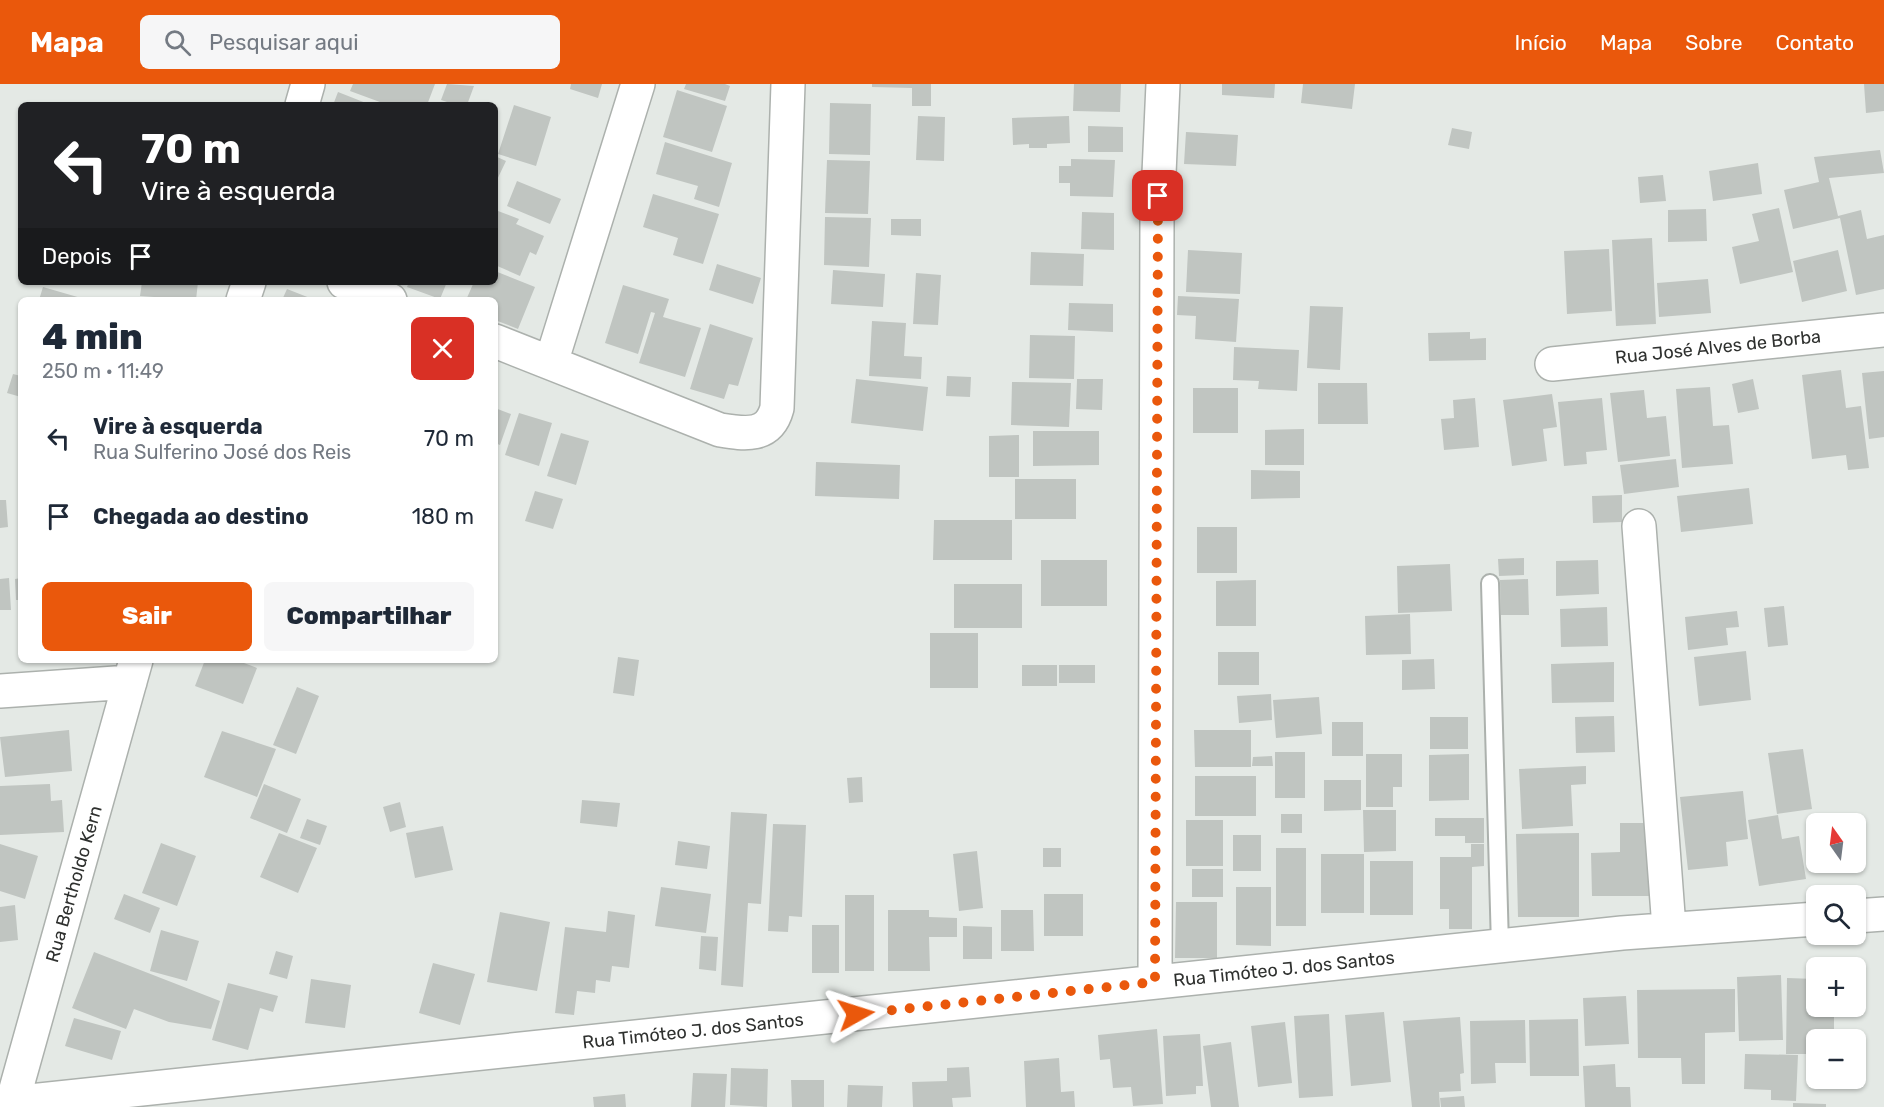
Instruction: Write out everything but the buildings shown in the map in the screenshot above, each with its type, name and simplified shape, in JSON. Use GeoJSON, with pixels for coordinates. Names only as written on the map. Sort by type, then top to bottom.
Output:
{"type":"FeatureCollection","features":[{"type":"Feature","properties":{"kind":"street"},"geometry":{"type":"LineString","coordinates":[[303,102],[308,84]]}},
{"type":"Feature","properties":{"kind":"street"},"geometry":{"type":"LineString","coordinates":[[551,363],[638,84]]}},
{"type":"Feature","properties":{"kind":"street"},"geometry":{"type":"LineString","coordinates":[[498,342],[720,429],[748,434],[764,428],[774,420],[777,408],[788,84]]}},
{"type":"Feature","properties":{"kind":"street"},"geometry":{"type":"LineString","coordinates":[[1155,982],[1156,230],[1163,84]]}},
{"type":"Feature","properties":{"kind":"street"},"geometry":{"type":"LineString","coordinates":[[352,285],[382,297]]}},
{"type":"Feature","properties":{"kind":"street","name":"Rua José Alves de Borba"},"geometry":{"type":"LineString","coordinates":[[1552,364],[1884,330]]}},
{"type":"Feature","properties":{"kind":"street"},"geometry":{"type":"LineString","coordinates":[[1639,526],[1669,928]]}},
{"type":"Feature","properties":{"kind":"street"},"geometry":{"type":"LineString","coordinates":[[0,691],[133,671]]}},
{"type":"Feature","properties":{"kind":"street","name":"Rua Bertholdo Kern"},"geometry":{"type":"LineString","coordinates":[[8,1104],[133,671]]}},
{"type":"Feature","properties":{"kind":"street"},"geometry":{"type":"LineString","coordinates":[[1866,915],[1884,914]]}},
{"type":"Feature","properties":{"kind":"street","name":"Rua Timóteo J. dos Santos"},"geometry":{"type":"LineString","coordinates":[[8,1104],[1669,928],[1806,920]]}},
{"type":"Feature","properties":{"kind":"lane"},"geometry":{"type":"LineString","coordinates":[[1490,583],[1500,946]]}},
{"type":"Feature","properties":{"kind":"route"},"geometry":{"type":"LineString","coordinates":[[856,1014],[1155,982],[1158,196]]}}]}
